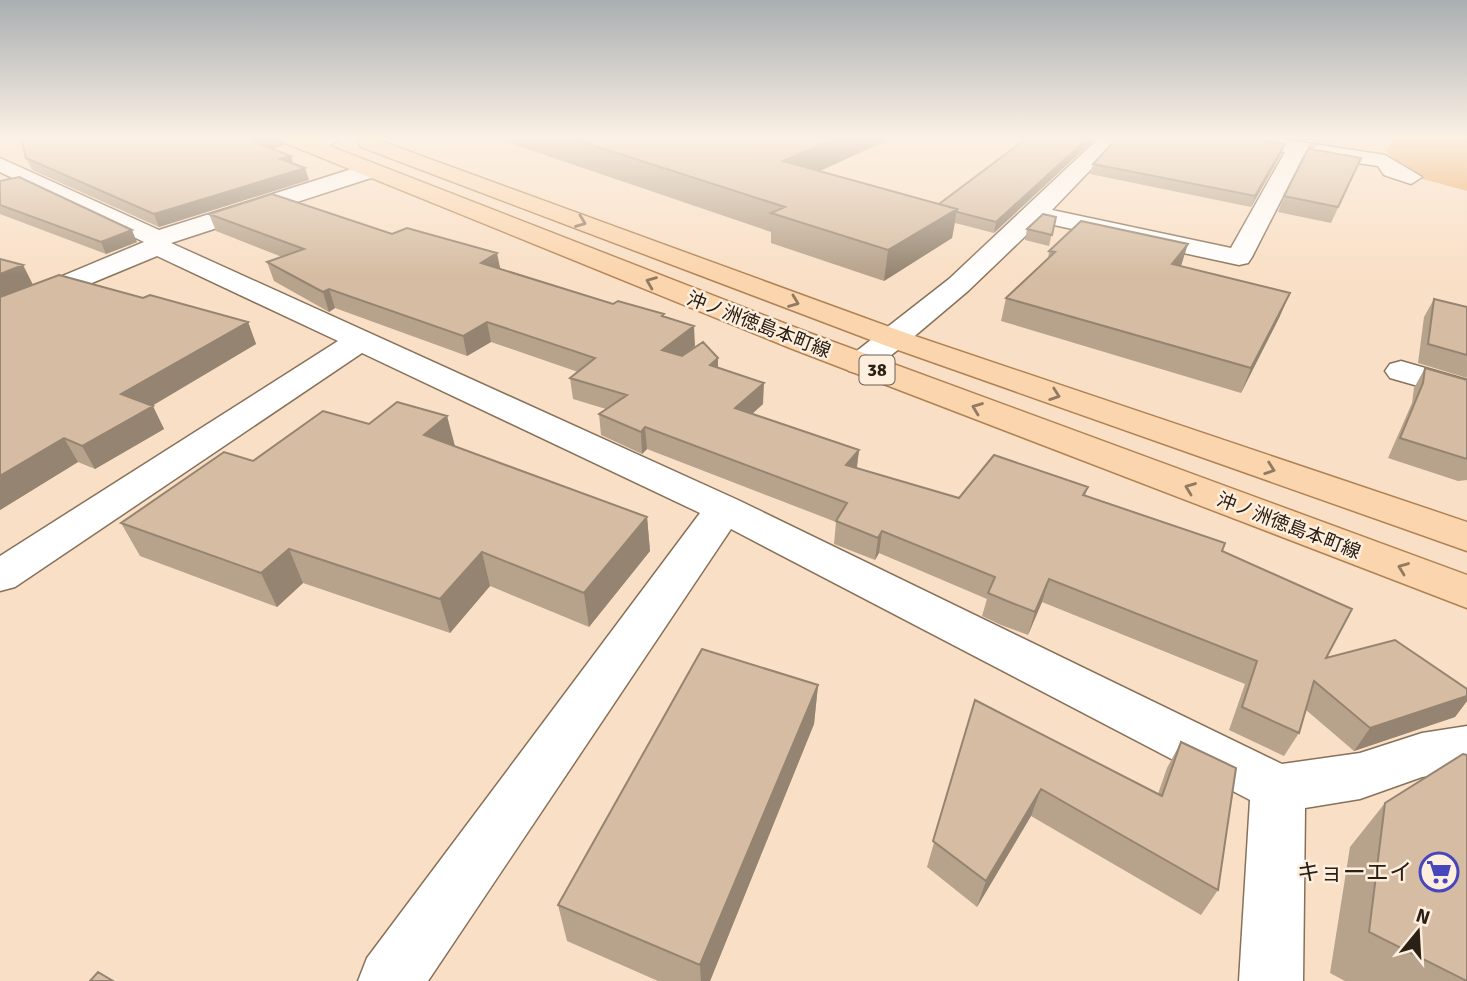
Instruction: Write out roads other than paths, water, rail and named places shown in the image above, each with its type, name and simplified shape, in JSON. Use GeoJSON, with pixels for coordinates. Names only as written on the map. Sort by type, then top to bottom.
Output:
{"type":"FeatureCollection","features":[{"type":"Feature","properties":{"kind":"main road","name":"沖ノ洲徳島本町線"},"geometry":{"type":"LineString","coordinates":[[402,184],[860,364],[1467,592]]}},
{"type":"Feature","properties":{"kind":"main road","name":"沖ノ洲徳島本町線"},"geometry":{"type":"LineString","coordinates":[[480,184],[895,339],[1467,537]]}},
{"type":"Feature","properties":{"kind":"street"},"geometry":{"type":"LineString","coordinates":[[39,184],[361,340],[724,509],[1278,788],[1360,776],[1422,755],[1467,748]]}},
{"type":"Feature","properties":{"kind":"street"},"geometry":{"type":"LineString","coordinates":[[0,312],[157,243],[331,184]]}},
{"type":"Feature","properties":{"kind":"street"},"geometry":{"type":"LineString","coordinates":[[860,364],[895,339],[1065,184]]}},
{"type":"Feature","properties":{"kind":"street"},"geometry":{"type":"LineString","coordinates":[[1035,214],[1239,257],[1278,184]]}},
{"type":"Feature","properties":{"kind":"street"},"geometry":{"type":"LineString","coordinates":[[0,576],[361,340]]}},
{"type":"Feature","properties":{"kind":"street"},"geometry":{"type":"LineString","coordinates":[[1401,371],[1467,390]]}},
{"type":"Feature","properties":{"kind":"street"},"geometry":{"type":"LineString","coordinates":[[390,981],[724,509]]}},
{"type":"Feature","properties":{"kind":"street"},"geometry":{"type":"LineString","coordinates":[[1271,981],[1278,788]]}},
{"type":"Feature","properties":{"kind":"place","name":"キョーエイ"},"geometry":{"type":"Point","coordinates":[1439,872]}}]}
